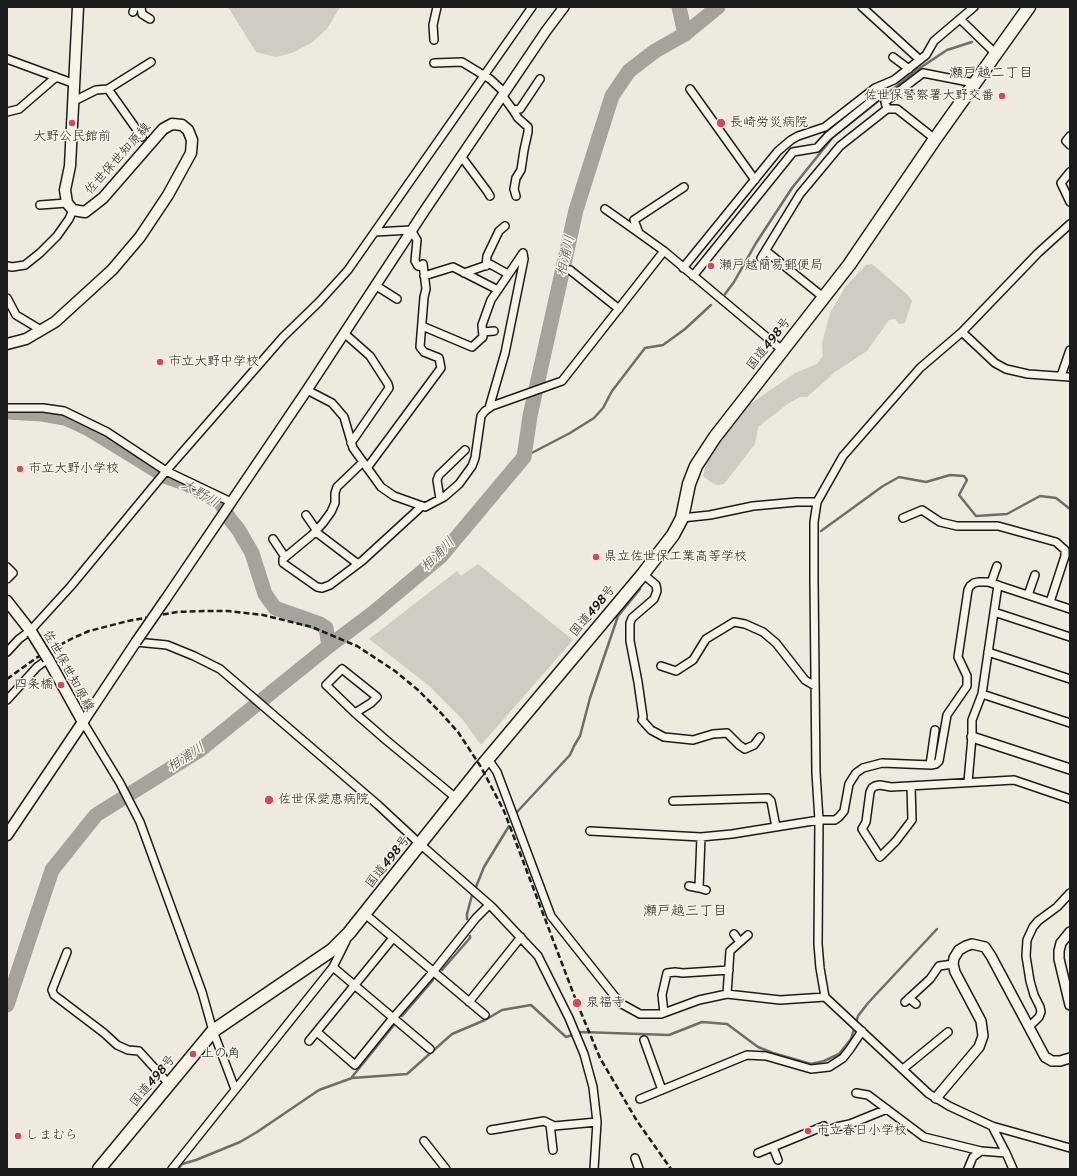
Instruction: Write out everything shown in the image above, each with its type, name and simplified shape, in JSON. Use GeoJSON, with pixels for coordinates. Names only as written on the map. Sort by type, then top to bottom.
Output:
{"type":"FeatureCollection","features":[{"type":"Feature","properties":{"kind":"highway","name":"国道498号"},"geometry":{"type":"LineString","coordinates":[[99,1169],[213,1031],[332,950],[349,933],[488,758],[643,574],[673,535],[682,518],[688,484],[696,466],[715,437],[849,265],[974,83],[1029,7]]}},
{"type":"Feature","properties":{"kind":"main road","name":"佐世保世知原線"},"geometry":{"type":"LineString","coordinates":[[7,344],[26,338],[55,322],[112,270],[140,238],[168,195],[191,153],[192,140],[188,130],[182,125],[172,124],[163,129],[104,198],[85,212],[70,206],[64,190],[70,166],[78,7]]}},
{"type":"Feature","properties":{"kind":"main road","name":"佐世保世知原線"},"geometry":{"type":"LineString","coordinates":[[7,835],[82,722],[48,659],[31,632],[8,603]]}},
{"type":"Feature","properties":{"kind":"street"},"geometry":{"type":"LineString","coordinates":[[141,7],[142,14],[150,19]]}},
{"type":"Feature","properties":{"kind":"street"},"geometry":{"type":"LineString","coordinates":[[434,40],[433,25],[437,7]]}},
{"type":"Feature","properties":{"kind":"street"},"geometry":{"type":"LineString","coordinates":[[7,652],[19,639],[31,632],[166,471],[284,337],[348,270],[532,7]]}},
{"type":"Feature","properties":{"kind":"street"},"geometry":{"type":"LineString","coordinates":[[235,1089],[213,1031],[202,992],[140,822],[120,782],[82,722],[307,390],[461,156],[564,7]]}},
{"type":"Feature","properties":{"kind":"street"},"geometry":{"type":"LineString","coordinates":[[862,7],[920,60]]}},
{"type":"Feature","properties":{"kind":"street"},"geometry":{"type":"LineString","coordinates":[[684,268],[778,151],[798,136],[825,127],[873,90],[894,80],[909,69],[926,55],[934,41],[974,7]]}},
{"type":"Feature","properties":{"kind":"street"},"geometry":{"type":"LineString","coordinates":[[960,20],[996,53]]}},
{"type":"Feature","properties":{"kind":"street"},"geometry":{"type":"LineString","coordinates":[[893,57],[909,69]]}},
{"type":"Feature","properties":{"kind":"street"},"geometry":{"type":"LineString","coordinates":[[7,59],[75,84]]}},
{"type":"Feature","properties":{"kind":"street"},"geometry":{"type":"LineString","coordinates":[[74,101],[96,90],[108,89],[151,62]]}},
{"type":"Feature","properties":{"kind":"street"},"geometry":{"type":"LineString","coordinates":[[434,63],[462,62],[484,75],[503,94],[518,118],[528,127],[521,170],[516,178],[514,189],[516,196]]}},
{"type":"Feature","properties":{"kind":"street"},"geometry":{"type":"LineString","coordinates":[[762,258],[800,194],[840,146],[924,73],[974,83]]}},
{"type":"Feature","properties":{"kind":"street"},"geometry":{"type":"LineString","coordinates":[[7,112],[19,109],[56,76]]}},
{"type":"Feature","properties":{"kind":"street"},"geometry":{"type":"LineString","coordinates":[[513,110],[520,109],[540,79]]}},
{"type":"Feature","properties":{"kind":"street"},"geometry":{"type":"LineString","coordinates":[[690,88],[755,180]]}},
{"type":"Feature","properties":{"kind":"street"},"geometry":{"type":"LineString","coordinates":[[108,89],[142,137]]}},
{"type":"Feature","properties":{"kind":"street"},"geometry":{"type":"LineString","coordinates":[[873,90],[879,95],[886,106],[897,109],[935,139]]}},
{"type":"Feature","properties":{"kind":"street"},"geometry":{"type":"LineString","coordinates":[[693,276],[793,152],[817,148],[828,136],[879,95]]}},
{"type":"Feature","properties":{"kind":"street"},"geometry":{"type":"LineString","coordinates":[[1070,136],[1066,141],[1070,145]]}},
{"type":"Feature","properties":{"kind":"street"},"geometry":{"type":"LineString","coordinates":[[461,156],[490,196]]}},
{"type":"Feature","properties":{"kind":"street"},"geometry":{"type":"LineString","coordinates":[[1070,172],[1061,183],[1070,202]]}},
{"type":"Feature","properties":{"kind":"street"},"geometry":{"type":"LineString","coordinates":[[639,233],[634,220],[684,187]]}},
{"type":"Feature","properties":{"kind":"street"},"geometry":{"type":"LineString","coordinates":[[7,266],[12,268],[25,265],[40,254],[57,236],[69,219],[70,206],[40,205]]}},
{"type":"Feature","properties":{"kind":"street"},"geometry":{"type":"LineString","coordinates":[[605,209],[664,251],[782,350]]}},
{"type":"Feature","properties":{"kind":"street"},"geometry":{"type":"LineString","coordinates":[[1070,224],[1038,253],[962,332],[920,368],[843,456],[817,502],[815,511],[814,551],[816,774],[819,820],[818,944],[825,997],[929,1094],[949,1106],[992,1126],[1070,1148]]}},
{"type":"Feature","properties":{"kind":"street"},"geometry":{"type":"LineString","coordinates":[[486,266],[487,256],[499,230],[504,226]]}},
{"type":"Feature","properties":{"kind":"street"},"geometry":{"type":"LineString","coordinates":[[375,232],[412,230]]}},
{"type":"Feature","properties":{"kind":"street"},"geometry":{"type":"LineString","coordinates":[[412,230],[416,240],[415,261],[418,266],[423,266],[426,289],[420,346],[424,352],[439,358],[441,368],[365,465],[337,486],[335,493],[336,503],[331,512],[316,531],[283,559],[283,563],[317,587],[322,588],[330,585],[358,564],[422,506]]}},
{"type":"Feature","properties":{"kind":"street"},"geometry":{"type":"LineString","coordinates":[[307,390],[332,403],[344,417],[353,448],[381,487],[394,496],[425,507],[440,499],[459,484],[472,466],[475,458],[481,416],[485,411],[490,407],[562,381],[664,251]]}},
{"type":"Feature","properties":{"kind":"street"},"geometry":{"type":"LineString","coordinates":[[766,251],[823,297]]}},
{"type":"Feature","properties":{"kind":"street"},"geometry":{"type":"LineString","coordinates":[[422,326],[472,347],[483,337],[482,325],[492,300],[522,253],[524,259],[505,353],[490,407]]}},
{"type":"Feature","properties":{"kind":"street"},"geometry":{"type":"LineString","coordinates":[[464,273],[490,264],[508,274]]}},
{"type":"Feature","properties":{"kind":"street"},"geometry":{"type":"LineString","coordinates":[[424,276],[453,268],[498,290]]}},
{"type":"Feature","properties":{"kind":"street"},"geometry":{"type":"LineString","coordinates":[[570,270],[619,309]]}},
{"type":"Feature","properties":{"kind":"street"},"geometry":{"type":"LineString","coordinates":[[375,285],[397,299]]}},
{"type":"Feature","properties":{"kind":"street"},"geometry":{"type":"LineString","coordinates":[[7,298],[16,315],[40,330]]}},
{"type":"Feature","properties":{"kind":"street"},"geometry":{"type":"LineString","coordinates":[[483,332],[494,331]]}},
{"type":"Feature","properties":{"kind":"street"},"geometry":{"type":"LineString","coordinates":[[962,332],[995,363],[1006,369],[1028,374],[1070,377]]}},
{"type":"Feature","properties":{"kind":"street"},"geometry":{"type":"LineString","coordinates":[[344,333],[370,356],[389,388],[351,443]]}},
{"type":"Feature","properties":{"kind":"street"},"geometry":{"type":"LineString","coordinates":[[1061,376],[1070,350]]}},
{"type":"Feature","properties":{"kind":"street"},"geometry":{"type":"LineString","coordinates":[[7,408],[42,408],[64,411],[106,432],[166,471],[231,502]]}},
{"type":"Feature","properties":{"kind":"street"},"geometry":{"type":"LineString","coordinates":[[440,499],[437,480],[439,475],[465,450]]}},
{"type":"Feature","properties":{"kind":"street"},"geometry":{"type":"LineString","coordinates":[[682,518],[710,515],[753,506],[797,502],[817,502]]}},
{"type":"Feature","properties":{"kind":"street"},"geometry":{"type":"LineString","coordinates":[[903,518],[922,510],[940,522],[957,526],[998,526],[1056,542],[1065,550],[1065,556],[1050,602]]}},
{"type":"Feature","properties":{"kind":"street"},"geometry":{"type":"LineString","coordinates":[[305,515],[316,531],[358,564]]}},
{"type":"Feature","properties":{"kind":"street"},"geometry":{"type":"LineString","coordinates":[[273,540],[285,557]]}},
{"type":"Feature","properties":{"kind":"street"},"geometry":{"type":"LineString","coordinates":[[991,583],[997,566]]}},
{"type":"Feature","properties":{"kind":"street"},"geometry":{"type":"LineString","coordinates":[[7,567],[13,573],[7,579]]}},
{"type":"Feature","properties":{"kind":"street"},"geometry":{"type":"LineString","coordinates":[[643,574],[656,585],[656,591],[654,599],[632,618],[630,623],[630,641],[638,682],[643,717],[642,720],[651,730],[664,737],[693,740],[713,734],[727,733],[745,749],[754,745],[760,737]]}},
{"type":"Feature","properties":{"kind":"street"},"geometry":{"type":"LineString","coordinates":[[1028,595],[1035,575]]}},
{"type":"Feature","properties":{"kind":"street"},"geometry":{"type":"LineString","coordinates":[[590,831],[701,837],[732,834],[819,820],[835,820],[843,814],[849,784],[856,773],[863,768],[882,764],[930,765],[936,764],[939,761],[947,715],[967,686],[967,676],[958,657],[968,590],[974,583],[991,583],[1070,609]]}},
{"type":"Feature","properties":{"kind":"street"},"geometry":{"type":"LineString","coordinates":[[968,782],[972,720],[982,694],[998,585]]}},
{"type":"Feature","properties":{"kind":"street"},"geometry":{"type":"LineString","coordinates":[[994,612],[1070,637]]}},
{"type":"Feature","properties":{"kind":"street"},"geometry":{"type":"LineString","coordinates":[[662,666],[676,671],[693,660],[706,639],[734,622],[745,624],[763,632],[776,643],[805,680],[815,686]]}},
{"type":"Feature","properties":{"kind":"street"},"geometry":{"type":"LineString","coordinates":[[136,642],[167,644],[220,669],[489,904],[538,956],[555,987],[574,1028],[584,1054],[593,1087],[597,1122],[594,1169]]}},
{"type":"Feature","properties":{"kind":"street"},"geometry":{"type":"LineString","coordinates":[[988,652],[1070,679]]}},
{"type":"Feature","properties":{"kind":"street"},"geometry":{"type":"LineString","coordinates":[[7,700],[37,667],[48,659]]}},
{"type":"Feature","properties":{"kind":"street"},"geometry":{"type":"LineString","coordinates":[[355,713],[372,703],[377,697],[342,670],[326,685],[355,713],[456,798]]}},
{"type":"Feature","properties":{"kind":"street"},"geometry":{"type":"LineString","coordinates":[[982,694],[1070,723]]}},
{"type":"Feature","properties":{"kind":"street"},"geometry":{"type":"LineString","coordinates":[[930,765],[935,730]]}},
{"type":"Feature","properties":{"kind":"street"},"geometry":{"type":"LineString","coordinates":[[972,737],[1070,769]]}},
{"type":"Feature","properties":{"kind":"street"},"geometry":{"type":"LineString","coordinates":[[488,758],[497,772],[551,916],[620,1003],[640,1014],[664,1013],[699,1000],[727,994],[780,1000],[825,997]]}},
{"type":"Feature","properties":{"kind":"street"},"geometry":{"type":"LineString","coordinates":[[911,786],[912,820],[896,841],[880,857],[862,829],[866,822],[870,792],[872,788],[880,786],[891,787],[1014,780],[1070,799]]}},
{"type":"Feature","properties":{"kind":"street"},"geometry":{"type":"LineString","coordinates":[[673,801],[768,798],[771,801],[776,827]]}},
{"type":"Feature","properties":{"kind":"street"},"geometry":{"type":"LineString","coordinates":[[689,886],[702,889],[701,837]]}},
{"type":"Feature","properties":{"kind":"street"},"geometry":{"type":"LineString","coordinates":[[1029,1027],[1039,1017],[1041,1012],[1030,981],[1026,956],[1027,940],[1033,927],[1038,921],[1057,907],[1070,893]]}},
{"type":"Feature","properties":{"kind":"street"},"geometry":{"type":"LineString","coordinates":[[317,1032],[355,1065],[489,904]]}},
{"type":"Feature","properties":{"kind":"street"},"geometry":{"type":"LineString","coordinates":[[365,914],[485,1015]]}},
{"type":"Feature","properties":{"kind":"street"},"geometry":{"type":"LineString","coordinates":[[1070,932],[1061,944],[1059,959],[1070,1005]]}},
{"type":"Feature","properties":{"kind":"street"},"geometry":{"type":"LineString","coordinates":[[172,1169],[332,967],[349,933]]}},
{"type":"Feature","properties":{"kind":"street"},"geometry":{"type":"LineString","coordinates":[[734,934],[740,942]]}},
{"type":"Feature","properties":{"kind":"street"},"geometry":{"type":"LineString","coordinates":[[727,994],[730,951],[748,935]]}},
{"type":"Feature","properties":{"kind":"street"},"geometry":{"type":"LineString","coordinates":[[469,1002],[521,937]]}},
{"type":"Feature","properties":{"kind":"street"},"geometry":{"type":"LineString","coordinates":[[309,1041],[393,938]]}},
{"type":"Feature","properties":{"kind":"street"},"geometry":{"type":"LineString","coordinates":[[936,1098],[979,1047],[983,1036],[981,1021],[955,972],[953,964],[954,958],[959,950],[972,944],[985,948],[991,956],[1045,1057],[1052,1061],[1060,1061],[1070,1058]]}},
{"type":"Feature","properties":{"kind":"street"},"geometry":{"type":"LineString","coordinates":[[67,952],[52,990],[54,995],[104,1033],[117,1045],[128,1050],[139,1051],[169,1084]]}},
{"type":"Feature","properties":{"kind":"street"},"geometry":{"type":"LineString","coordinates":[[916,1004],[907,1000],[930,979],[939,966],[953,964]]}},
{"type":"Feature","properties":{"kind":"street"},"geometry":{"type":"LineString","coordinates":[[332,967],[430,1049]]}},
{"type":"Feature","properties":{"kind":"street"},"geometry":{"type":"LineString","coordinates":[[664,1013],[662,995],[667,973],[729,970]]}},
{"type":"Feature","properties":{"kind":"street"},"geometry":{"type":"LineString","coordinates":[[640,1099],[747,1055],[766,1056],[812,1069],[829,1068],[843,1058],[861,1030]]}},
{"type":"Feature","properties":{"kind":"street"},"geometry":{"type":"LineString","coordinates":[[902,1069],[948,1032]]}},
{"type":"Feature","properties":{"kind":"street"},"geometry":{"type":"LineString","coordinates":[[644,1040],[662,1090]]}},
{"type":"Feature","properties":{"kind":"street"},"geometry":{"type":"LineString","coordinates":[[856,1093],[868,1095],[924,1136],[981,1151],[1006,1153]]}},
{"type":"Feature","properties":{"kind":"street"},"geometry":{"type":"LineString","coordinates":[[758,1153],[824,1126],[828,1131],[859,1124],[887,1109]]}},
{"type":"Feature","properties":{"kind":"street"},"geometry":{"type":"LineString","coordinates":[[491,1130],[544,1121],[554,1126],[597,1122]]}},
{"type":"Feature","properties":{"kind":"street"},"geometry":{"type":"LineString","coordinates":[[550,1124],[553,1150]]}},
{"type":"Feature","properties":{"kind":"street"},"geometry":{"type":"LineString","coordinates":[[992,1126],[1013,1169]]}},
{"type":"Feature","properties":{"kind":"street"},"geometry":{"type":"LineString","coordinates":[[831,1130],[834,1137]]}},
{"type":"Feature","properties":{"kind":"street"},"geometry":{"type":"LineString","coordinates":[[424,1141],[446,1169]]}},
{"type":"Feature","properties":{"kind":"street"},"geometry":{"type":"LineString","coordinates":[[773,1147],[778,1160]]}},
{"type":"Feature","properties":{"kind":"street"},"geometry":{"type":"LineString","coordinates":[[968,1169],[974,1157],[981,1151]]}},
{"type":"Feature","properties":{"kind":"street"},"geometry":{"type":"LineString","coordinates":[[635,1158],[638,1169]]}},
{"type":"Feature","properties":{"kind":"shaded area"},"geometry":{"type":"Polygon","coordinates":[[[228,7],[340,7],[327,29],[311,43],[292,53],[276,57],[256,52],[228,7]]]}},
{"type":"Feature","properties":{"kind":"shaded area"},"geometry":{"type":"Polygon","coordinates":[[[872,264],[908,295],[912,301],[905,323],[899,324],[895,319],[889,320],[867,351],[835,372],[807,397],[800,397],[789,403],[758,427],[755,444],[724,484],[718,485],[712,483],[703,476],[706,464],[743,409],[795,373],[817,364],[823,356],[822,343],[830,313],[845,287],[866,265],[872,264]]]}},
{"type":"Feature","properties":{"kind":"shaded area"},"geometry":{"type":"Polygon","coordinates":[[[478,564],[573,640],[481,745],[463,720],[428,685],[369,639],[457,571],[461,576],[478,564]]]}},
{"type":"Feature","properties":{"kind":"waterway"},"geometry":{"type":"LineString","coordinates":[[679,7],[685,34]]}},
{"type":"Feature","properties":{"kind":"waterway","name":"相浦川"},"geometry":{"type":"LineString","coordinates":[[7,1005],[52,870],[96,815],[200,750],[329,646],[373,613],[441,556],[524,457],[530,416],[576,210],[612,96],[629,71],[655,51],[685,34],[718,7]]}},
{"type":"Feature","properties":{"kind":"waterway"},"geometry":{"type":"LineString","coordinates":[[725,294],[792,188],[833,137],[917,70],[947,50],[972,42]]}},
{"type":"Feature","properties":{"kind":"waterway"},"geometry":{"type":"LineString","coordinates":[[524,457],[570,433],[594,418],[603,408],[612,391],[645,348],[663,345],[685,329],[711,305]]}},
{"type":"Feature","properties":{"kind":"waterway","name":"大野川"},"geometry":{"type":"LineString","coordinates":[[7,412],[42,414],[65,418],[89,429],[167,477],[187,484],[221,503],[252,553],[265,594],[275,608],[320,624],[326,628],[329,646]]}},
{"type":"Feature","properties":{"kind":"waterway"},"geometry":{"type":"LineString","coordinates":[[821,531],[883,486],[899,477],[926,482],[950,475],[964,476],[967,480],[959,495],[976,516],[1007,514],[1040,496],[1056,498],[1070,509]]}},
{"type":"Feature","properties":{"kind":"waterway"},"geometry":{"type":"LineString","coordinates":[[517,812],[570,755],[580,736],[590,698],[618,616],[640,589]]}},
{"type":"Feature","properties":{"kind":"waterway"},"geometry":{"type":"LineString","coordinates":[[476,887],[484,867],[509,826]]}},
{"type":"Feature","properties":{"kind":"waterway"},"geometry":{"type":"LineString","coordinates":[[467,919],[472,895]]}},
{"type":"Feature","properties":{"kind":"waterway"},"geometry":{"type":"LineString","coordinates":[[178,1169],[182,1164],[196,1160],[240,1142],[319,1090],[352,1078],[407,1074],[452,1034],[485,1020],[502,1010],[531,1005],[566,1037],[582,1032],[669,1035],[702,1022],[727,1024],[758,1047],[773,1053],[811,1064],[824,1061],[839,1054],[851,1039],[858,1016],[868,1003],[937,929]]}},
{"type":"Feature","properties":{"kind":"waterway"},"geometry":{"type":"LineString","coordinates":[[442,970],[470,938],[470,936]]}},
{"type":"Feature","properties":{"kind":"waterway"},"geometry":{"type":"LineString","coordinates":[[402,1016],[433,980]]}},
{"type":"Feature","properties":{"kind":"waterway"},"geometry":{"type":"LineString","coordinates":[[352,1077],[394,1025]]}},
{"type":"Feature","properties":{"kind":"railway"},"geometry":{"type":"LineString","coordinates":[[7,679],[36,658],[89,631],[128,621],[177,612],[204,611],[228,611],[263,615],[312,627],[357,646],[395,671],[418,690],[441,713],[458,732],[481,767],[504,811],[577,1003],[600,1058],[637,1121],[671,1169]]}},
{"type":"Feature","properties":{"kind":"place","name":"佐世保警察署大野交番"},"geometry":{"type":"Point","coordinates":[1002,96]}},
{"type":"Feature","properties":{"kind":"place","name":"大野公民館前"},"geometry":{"type":"Point","coordinates":[72,123]}},
{"type":"Feature","properties":{"kind":"place","name":"長崎労災病院"},"geometry":{"type":"Point","coordinates":[721,123]}},
{"type":"Feature","properties":{"kind":"place","name":"瀬戸越簡易郵便局"},"geometry":{"type":"Point","coordinates":[711,266]}},
{"type":"Feature","properties":{"kind":"place","name":"市立大野中学校"},"geometry":{"type":"Point","coordinates":[160,362]}},
{"type":"Feature","properties":{"kind":"place","name":"市立大野小学校"},"geometry":{"type":"Point","coordinates":[20,469]}},
{"type":"Feature","properties":{"kind":"place","name":"県立佐世保工業高等学校"},"geometry":{"type":"Point","coordinates":[596,557]}},
{"type":"Feature","properties":{"kind":"place","name":"四条橋"},"geometry":{"type":"Point","coordinates":[61,685]}},
{"type":"Feature","properties":{"kind":"place","name":"佐世保愛恵病院"},"geometry":{"type":"Point","coordinates":[269,800]}},
{"type":"Feature","properties":{"kind":"place","name":"泉福寺"},"geometry":{"type":"Point","coordinates":[577,1003]}},
{"type":"Feature","properties":{"kind":"place","name":"上の角"},"geometry":{"type":"Point","coordinates":[193,1054]}},
{"type":"Feature","properties":{"kind":"place","name":"市立春日小学校"},"geometry":{"type":"Point","coordinates":[808,1131]}},
{"type":"Feature","properties":{"kind":"place","name":"しまむら"},"geometry":{"type":"Point","coordinates":[18,1136]}},
{"type":"Feature","properties":{"kind":"district","name":"瀬戸越二丁目"},"geometry":{"type":"Point","coordinates":[991,73]}},
{"type":"Feature","properties":{"kind":"district","name":"瀬戸越三丁目"},"geometry":{"type":"Point","coordinates":[685,911]}}]}
